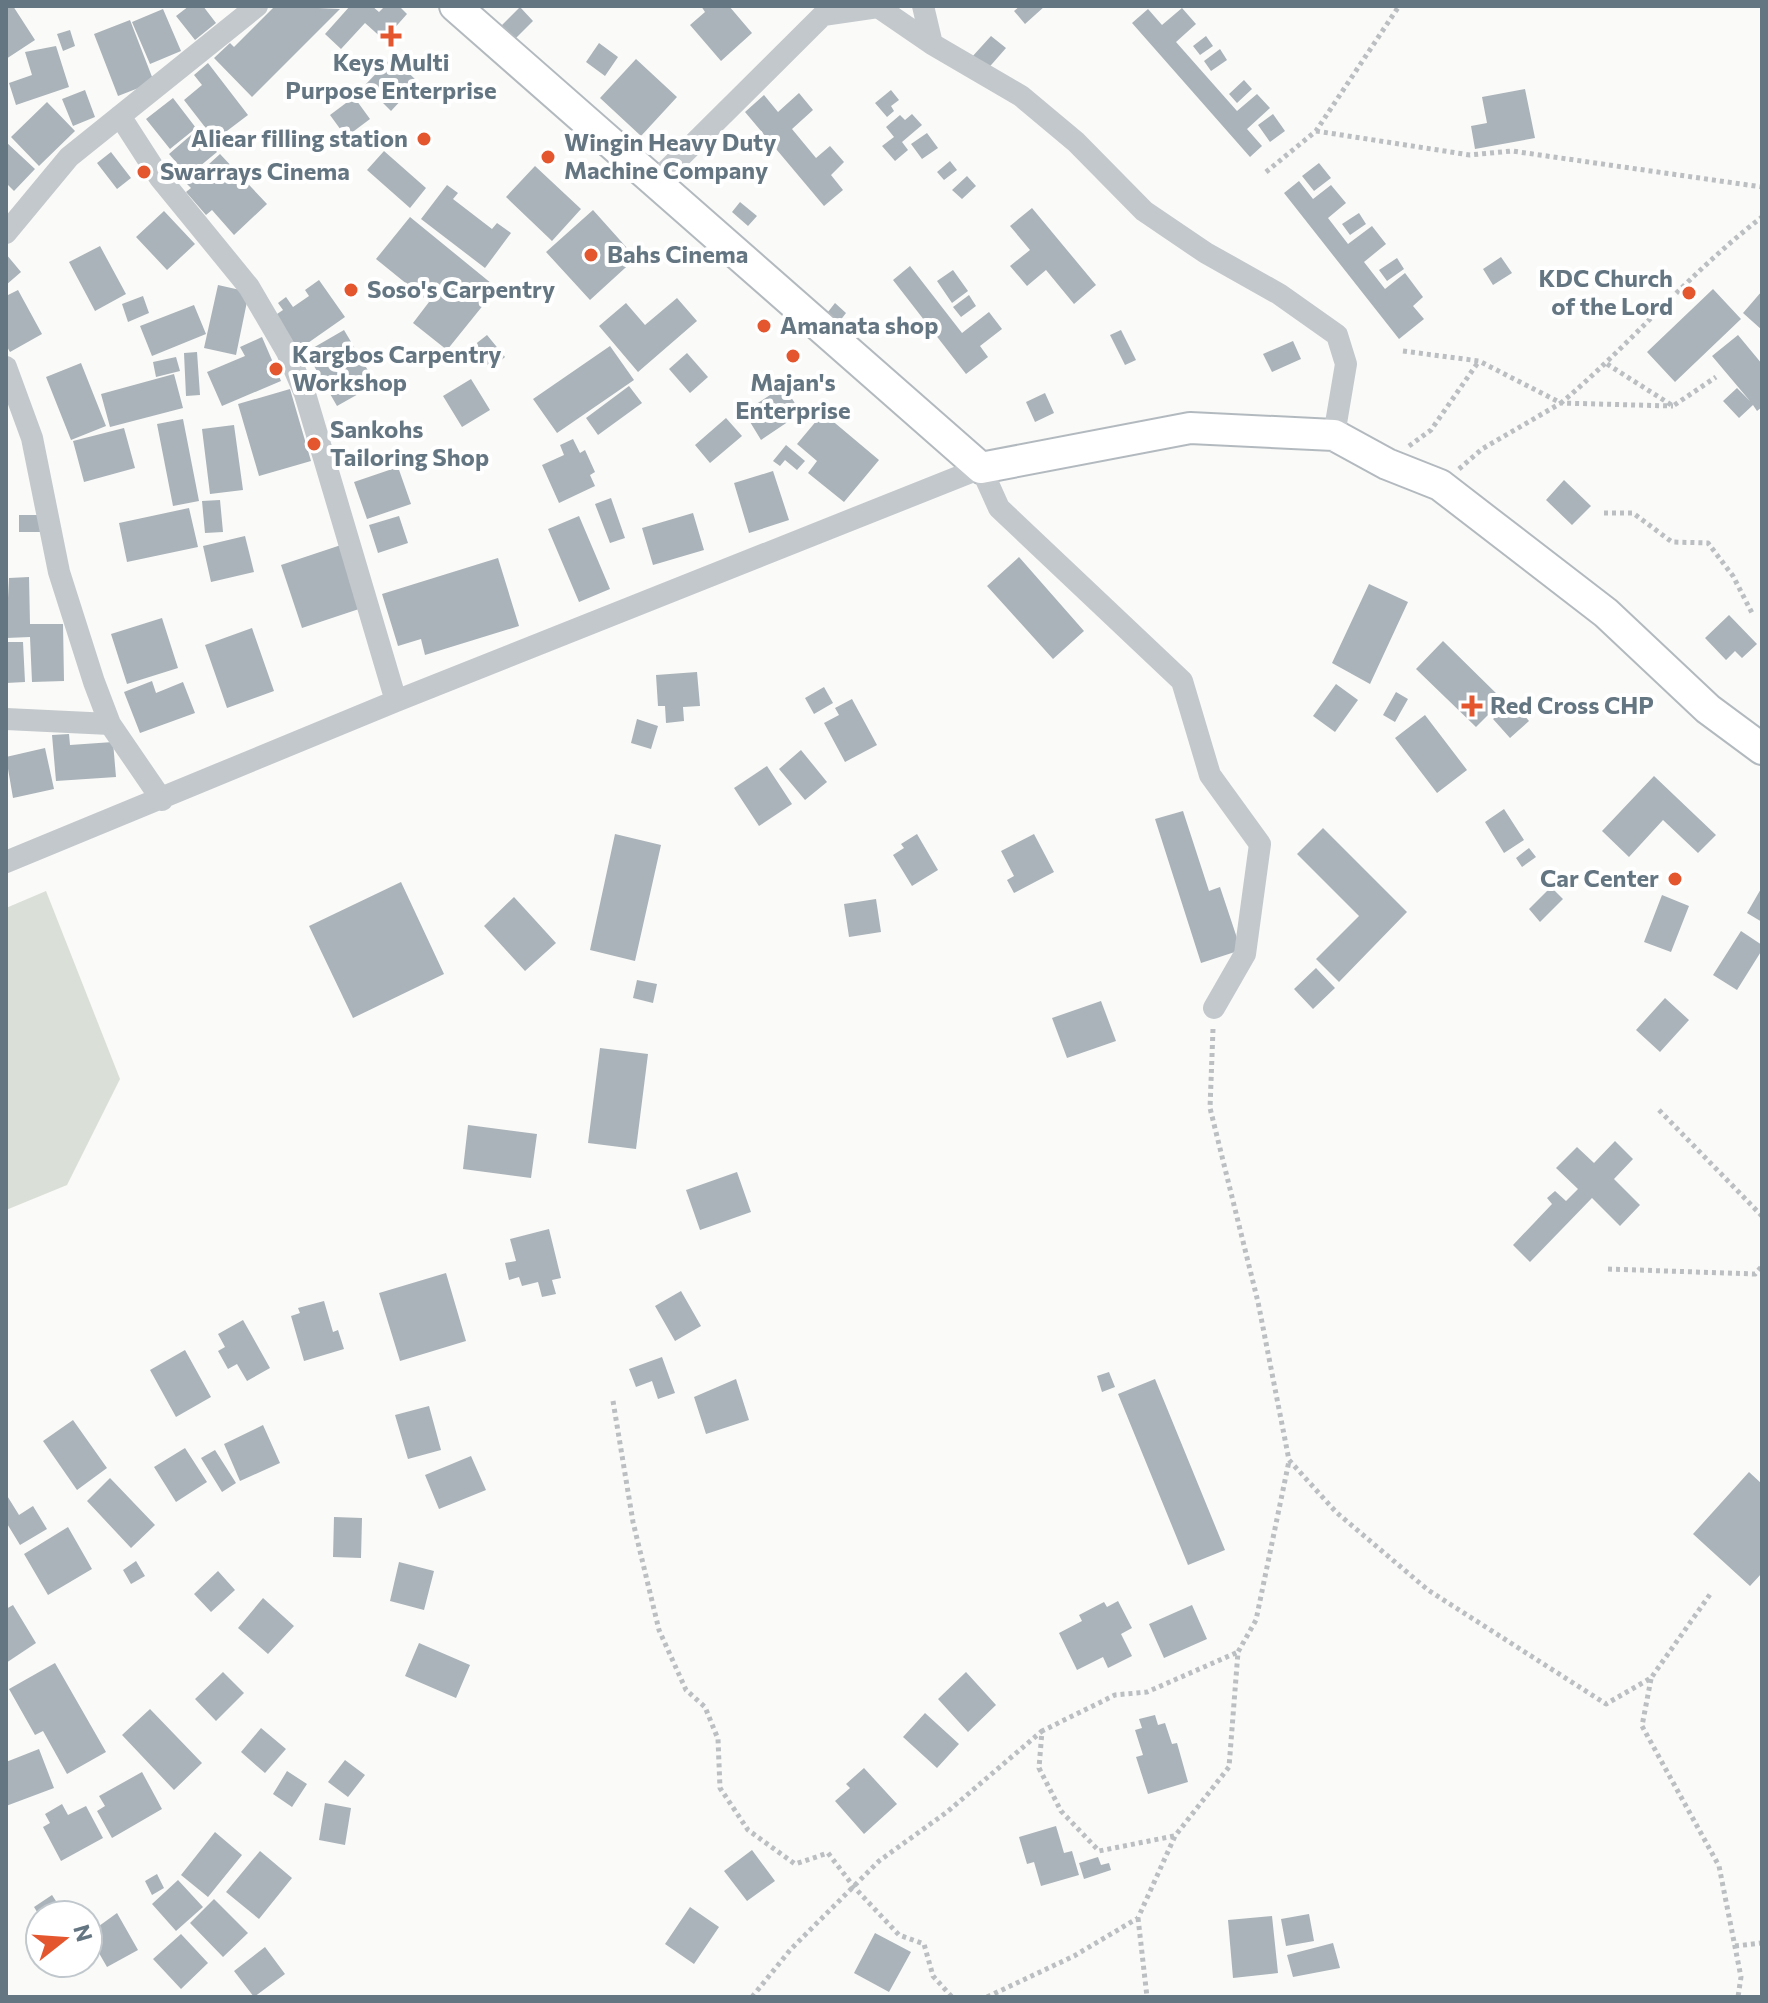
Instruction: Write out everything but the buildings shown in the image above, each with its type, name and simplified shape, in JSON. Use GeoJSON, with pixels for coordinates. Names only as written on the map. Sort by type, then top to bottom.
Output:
{"type":"FeatureCollection","features":[{"type":"Feature","properties":{"kind":"main road"},"geometry":{"type":"LineString","coordinates":[[455,6],[981,468],[1190,428],[1334,435],[1387,464],[1440,485],[1606,613],[1708,709],[1762,749]]}},
{"type":"Feature","properties":{"kind":"street"},"geometry":{"type":"LineString","coordinates":[[6,233],[69,157],[257,6]]}},
{"type":"Feature","properties":{"kind":"street"},"geometry":{"type":"LineString","coordinates":[[923,6],[932,44]]}},
{"type":"Feature","properties":{"kind":"street"},"geometry":{"type":"LineString","coordinates":[[655,182],[823,15],[878,7],[932,44],[1021,96],[1076,142],[1144,211],[1206,253],[1279,294],[1337,335],[1346,364],[1334,435]]}},
{"type":"Feature","properties":{"kind":"street"},"geometry":{"type":"LineString","coordinates":[[120,116],[160,178],[249,287],[287,352],[305,394],[396,701]]}},
{"type":"Feature","properties":{"kind":"street"},"geometry":{"type":"LineString","coordinates":[[6,367],[32,438],[59,572],[110,724],[162,800]]}},
{"type":"Feature","properties":{"kind":"street"},"geometry":{"type":"LineString","coordinates":[[6,862],[396,701],[981,468],[999,508],[1182,681],[1210,775],[1260,844],[1245,954],[1214,1008]]}},
{"type":"Feature","properties":{"kind":"street"},"geometry":{"type":"LineString","coordinates":[[6,719],[110,724]]}},
{"type":"Feature","properties":{"kind":"path"},"geometry":{"type":"LineString","coordinates":[[1266,172],[1316,131],[1399,6]]}},
{"type":"Feature","properties":{"kind":"path"},"geometry":{"type":"LineString","coordinates":[[1316,131],[1470,155],[1512,151],[1762,187]]}},
{"type":"Feature","properties":{"kind":"path"},"geometry":{"type":"LineString","coordinates":[[1440,485],[1482,449],[1561,403],[1607,364],[1666,301],[1762,217]]}},
{"type":"Feature","properties":{"kind":"path"},"geometry":{"type":"LineString","coordinates":[[1403,351],[1479,361],[1561,403],[1673,406],[1716,377]]}},
{"type":"Feature","properties":{"kind":"path"},"geometry":{"type":"LineString","coordinates":[[1387,464],[1431,430],[1479,361]]}},
{"type":"Feature","properties":{"kind":"path"},"geometry":{"type":"LineString","coordinates":[[1607,364],[1673,406]]}},
{"type":"Feature","properties":{"kind":"path"},"geometry":{"type":"LineString","coordinates":[[1604,513],[1633,513],[1672,542],[1708,543],[1733,576],[1752,613]]}},
{"type":"Feature","properties":{"kind":"path"},"geometry":{"type":"LineString","coordinates":[[1147,1997],[1138,1918],[1175,1836],[1229,1767],[1238,1652],[1256,1620],[1289,1460],[1258,1302],[1210,1108],[1214,1008]]}},
{"type":"Feature","properties":{"kind":"path"},"geometry":{"type":"LineString","coordinates":[[1659,1110],[1762,1216]]}},
{"type":"Feature","properties":{"kind":"path"},"geometry":{"type":"LineString","coordinates":[[1608,1269],[1755,1274],[1762,1266]]}},
{"type":"Feature","properties":{"kind":"path"},"geometry":{"type":"LineString","coordinates":[[613,1401],[633,1522],[659,1630],[686,1690],[705,1707],[718,1739],[720,1788],[748,1830],[795,1864],[828,1853],[854,1887],[899,1935],[924,1944],[933,1976],[952,1997]]}},
{"type":"Feature","properties":{"kind":"path"},"geometry":{"type":"LineString","coordinates":[[1289,1460],[1336,1512],[1428,1590],[1606,1704],[1651,1678]]}},
{"type":"Feature","properties":{"kind":"path"},"geometry":{"type":"LineString","coordinates":[[1711,1593],[1651,1678],[1642,1726],[1719,1866],[1741,1977],[1738,1997]]}},
{"type":"Feature","properties":{"kind":"path"},"geometry":{"type":"LineString","coordinates":[[752,1997],[791,1949],[879,1861],[947,1812],[1042,1731],[1115,1695],[1147,1692],[1238,1652]]}},
{"type":"Feature","properties":{"kind":"path"},"geometry":{"type":"LineString","coordinates":[[1042,1731],[1039,1768],[1061,1811],[1099,1851],[1175,1836]]}},
{"type":"Feature","properties":{"kind":"path"},"geometry":{"type":"LineString","coordinates":[[987,1997],[1074,1956],[1138,1918]]}},
{"type":"Feature","properties":{"kind":"path"},"geometry":{"type":"LineString","coordinates":[[1735,1946],[1762,1943]]}},
{"type":"Feature","properties":{"kind":"shaded area"},"geometry":{"type":"Polygon","coordinates":[[[46,891],[120,1079],[67,1185],[6,1210],[6,908],[46,891]]]}},
{"type":"Feature","properties":{"kind":"place","name":"Keys Multi Purpose Enterprise"},"geometry":{"type":"Point","coordinates":[391,36]}},
{"type":"Feature","properties":{"kind":"place","name":"Aliear filling station"},"geometry":{"type":"Point","coordinates":[424,139]}},
{"type":"Feature","properties":{"kind":"place","name":"Wingin Heavy Duty Machine Company"},"geometry":{"type":"Point","coordinates":[548,157]}},
{"type":"Feature","properties":{"kind":"place","name":"Swarrays Cinema"},"geometry":{"type":"Point","coordinates":[144,172]}},
{"type":"Feature","properties":{"kind":"place","name":"Bahs Cinema"},"geometry":{"type":"Point","coordinates":[591,255]}},
{"type":"Feature","properties":{"kind":"place","name":"Soso's Carpentry"},"geometry":{"type":"Point","coordinates":[351,290]}},
{"type":"Feature","properties":{"kind":"place","name":"KDC Church of the Lord"},"geometry":{"type":"Point","coordinates":[1689,293]}},
{"type":"Feature","properties":{"kind":"place","name":"Amanata shop"},"geometry":{"type":"Point","coordinates":[764,326]}},
{"type":"Feature","properties":{"kind":"place","name":"Majan's Enterprise"},"geometry":{"type":"Point","coordinates":[793,356]}},
{"type":"Feature","properties":{"kind":"place","name":"Kargbos Carpentry Workshop"},"geometry":{"type":"Point","coordinates":[276,369]}},
{"type":"Feature","properties":{"kind":"place","name":"Sankohs Tailoring Shop"},"geometry":{"type":"Point","coordinates":[314,444]}},
{"type":"Feature","properties":{"kind":"place","name":"Red Cross CHP"},"geometry":{"type":"Point","coordinates":[1472,706]}},
{"type":"Feature","properties":{"kind":"place","name":"Car Center"},"geometry":{"type":"Point","coordinates":[1675,879]}}]}
